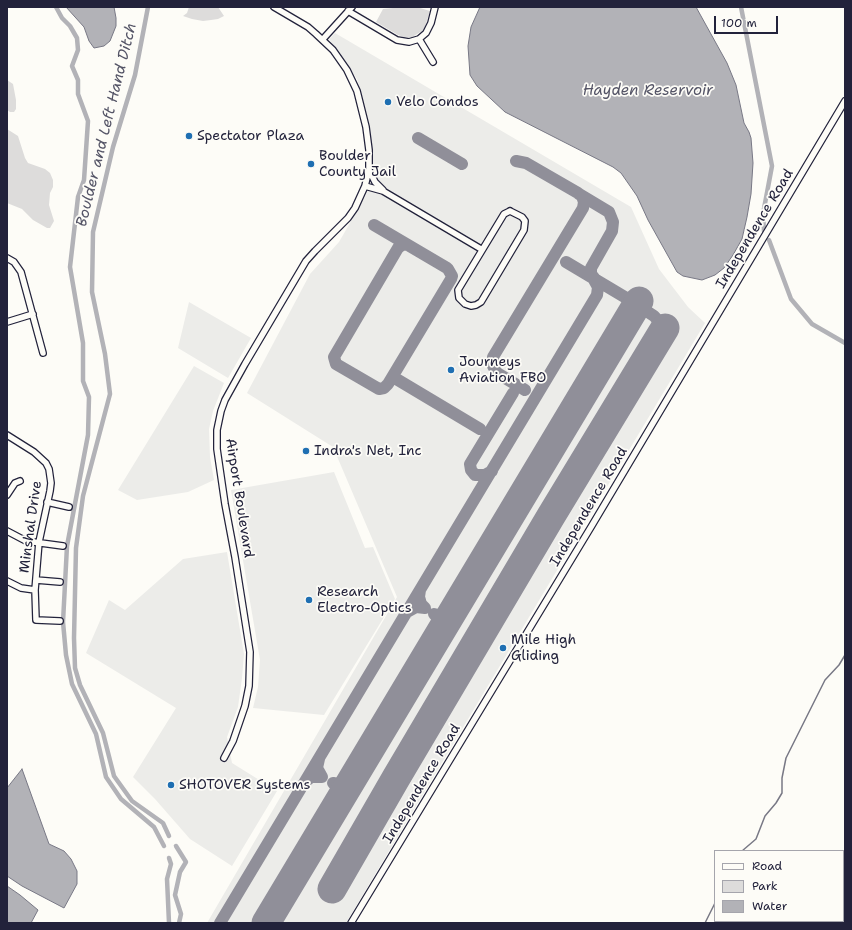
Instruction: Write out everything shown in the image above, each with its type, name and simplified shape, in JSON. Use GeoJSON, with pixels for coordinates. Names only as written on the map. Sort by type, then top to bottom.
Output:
{"type":"FeatureCollection","features":[{"type":"Feature","properties":{"kind":"street"},"geometry":{"type":"LineString","coordinates":[[274,7],[308,27],[322,39],[343,62],[355,87],[360,103],[368,138],[369,169],[375,182],[383,190],[481,249]]}},
{"type":"Feature","properties":{"kind":"street"},"geometry":{"type":"LineString","coordinates":[[322,39],[350,9],[397,40],[409,42],[419,39],[424,35],[429,28],[435,7]]}},
{"type":"Feature","properties":{"kind":"street"},"geometry":{"type":"LineString","coordinates":[[419,39],[433,62]]}},
{"type":"Feature","properties":{"kind":"street","name":"Independence Road"},"geometry":{"type":"LineString","coordinates":[[351,923],[587,534],[845,101]]}},
{"type":"Feature","properties":{"kind":"street","name":"Airport Boulevard"},"geometry":{"type":"LineString","coordinates":[[224,758],[233,741],[245,706],[249,686],[250,652],[236,557],[225,504],[218,456],[217,437],[220,416],[225,400],[235,381],[306,261],[348,218],[360,199],[369,169]]}},
{"type":"Feature","properties":{"kind":"street"},"geometry":{"type":"LineString","coordinates":[[365,186],[383,190]]}},
{"type":"Feature","properties":{"kind":"street"},"geometry":{"type":"LineString","coordinates":[[510,212],[522,216],[524,221],[524,230],[481,302],[471,306],[465,304],[459,298],[458,290],[481,249],[504,214],[510,212]]}},
{"type":"Feature","properties":{"kind":"street"},"geometry":{"type":"LineString","coordinates":[[7,258],[14,262],[21,272],[43,353]]}},
{"type":"Feature","properties":{"kind":"street"},"geometry":{"type":"LineString","coordinates":[[7,322],[33,314]]}},
{"type":"Feature","properties":{"kind":"street","name":"Minshal Drive"},"geometry":{"type":"LineString","coordinates":[[7,435],[48,462],[51,483],[39,542],[35,590],[36,620],[60,621]]}},
{"type":"Feature","properties":{"kind":"street"},"geometry":{"type":"LineString","coordinates":[[7,495],[15,483],[20,482]]}},
{"type":"Feature","properties":{"kind":"street"},"geometry":{"type":"LineString","coordinates":[[47,502],[69,507]]}},
{"type":"Feature","properties":{"kind":"street"},"geometry":{"type":"LineString","coordinates":[[7,531],[26,541],[63,546]]}},
{"type":"Feature","properties":{"kind":"street"},"geometry":{"type":"LineString","coordinates":[[36,580],[60,582]]}},
{"type":"Feature","properties":{"kind":"street"},"geometry":{"type":"LineString","coordinates":[[7,581],[21,588],[35,590]]}},
{"type":"Feature","properties":{"kind":"shaded area"},"geometry":{"type":"Polygon","coordinates":[[[335,33],[631,207],[659,269],[688,307],[705,323],[346,923],[207,923],[397,597],[333,447],[247,393],[310,274],[339,242],[366,195],[373,171],[370,127],[357,79],[329,39],[335,33]]]}},
{"type":"Feature","properties":{"kind":"shaded area"},"geometry":{"type":"Polygon","coordinates":[[[189,302],[251,338],[228,378],[178,348],[189,302]]]}},
{"type":"Feature","properties":{"kind":"shaded area"},"geometry":{"type":"Polygon","coordinates":[[[194,366],[224,383],[213,411],[209,429],[210,457],[214,480],[188,492],[137,500],[118,490],[194,366]]]}},
{"type":"Feature","properties":{"kind":"shaded area"},"geometry":{"type":"Polygon","coordinates":[[[334,472],[365,548],[373,547],[395,599],[324,715],[253,708],[258,687],[260,660],[231,490],[334,472]]]}},
{"type":"Feature","properties":{"kind":"shaded area"},"geometry":{"type":"Polygon","coordinates":[[[227,552],[244,654],[238,707],[227,737],[232,763],[277,791],[232,866],[190,839],[155,799],[133,777],[176,708],[86,653],[109,600],[125,610],[183,559],[227,552]]]}},
{"type":"Feature","properties":{"kind":"green space"},"geometry":{"type":"Polygon","coordinates":[[[189,7],[218,7],[224,16],[218,19],[203,21],[192,19],[183,16],[187,13],[189,7]]]}},
{"type":"Feature","properties":{"kind":"green space"},"geometry":{"type":"Polygon","coordinates":[[[403,7],[420,8],[430,11],[424,30],[412,37],[398,35],[376,22],[383,9],[403,7]]]}},
{"type":"Feature","properties":{"kind":"green space"},"geometry":{"type":"Polygon","coordinates":[[[7,80],[13,84],[16,100],[16,109],[14,112],[7,110],[7,80]]]}},
{"type":"Feature","properties":{"kind":"green space"},"geometry":{"type":"Polygon","coordinates":[[[7,129],[18,136],[28,163],[45,169],[50,173],[53,180],[53,187],[50,193],[49,205],[54,221],[50,228],[47,228],[33,220],[22,209],[7,203],[7,129]]]}},
{"type":"Feature","properties":{"kind":"water"},"geometry":{"type":"Polygon","coordinates":[[[66,7],[114,7],[116,26],[110,41],[104,46],[94,48],[89,41],[84,27],[66,7]]]}},
{"type":"Feature","properties":{"kind":"water","name":"Hayden Reservoir"},"geometry":{"type":"Polygon","coordinates":[[[480,7],[696,7],[727,63],[736,85],[744,123],[751,138],[753,163],[751,194],[747,217],[742,239],[724,268],[715,275],[702,280],[683,276],[677,272],[648,220],[637,196],[621,173],[613,167],[505,112],[477,86],[470,75],[468,46],[471,27],[480,7]]]}},
{"type":"Feature","properties":{"kind":"water"},"geometry":{"type":"Polygon","coordinates":[[[22,769],[49,844],[64,851],[71,859],[77,871],[77,884],[64,908],[22,886],[7,876],[7,788],[22,769]]]}},
{"type":"Feature","properties":{"kind":"water"},"geometry":{"type":"Polygon","coordinates":[[[7,886],[38,910],[31,923],[7,923],[7,886]]]}},
{"type":"Feature","properties":{"kind":"waterway"},"geometry":{"type":"LineString","coordinates":[[56,7],[62,18],[70,26],[77,38],[78,50],[72,66],[78,80],[78,94],[88,121],[84,180],[78,197],[70,267],[83,343],[83,381],[89,397],[88,435],[67,546],[63,622],[66,655],[72,684],[96,734],[106,777],[121,799],[154,827],[164,846]]}},
{"type":"Feature","properties":{"kind":"waterway","name":"Boulder and Left Hand Ditch"},"geometry":{"type":"LineString","coordinates":[[148,7],[135,75],[113,147],[93,232],[92,292],[105,354],[110,394],[83,496],[76,548],[74,638],[75,668],[80,685],[103,733],[114,776],[132,801],[163,823],[169,836]]}},
{"type":"Feature","properties":{"kind":"waterway"},"geometry":{"type":"LineString","coordinates":[[741,7],[772,166],[763,214],[764,231]]}},
{"type":"Feature","properties":{"kind":"waterway"},"geometry":{"type":"LineString","coordinates":[[769,240],[791,299],[812,324],[845,343]]}},
{"type":"Feature","properties":{"kind":"waterway"},"geometry":{"type":"LineString","coordinates":[[743,850],[756,839],[765,816],[782,793],[782,778],[786,758],[825,680],[839,665],[845,655]]}},
{"type":"Feature","properties":{"kind":"waterway","name":"Boulder and Left Hand Ditch"},"geometry":{"type":"LineString","coordinates":[[176,846],[186,862],[180,872],[175,895],[181,914],[179,923]]}},
{"type":"Feature","properties":{"kind":"waterway"},"geometry":{"type":"LineString","coordinates":[[169,858],[171,864],[167,879],[169,923]]}},
{"type":"Feature","properties":{"kind":"waterway"},"geometry":{"type":"LineString","coordinates":[[705,923],[714,905]]}},
{"type":"Feature","properties":{"kind":"taxiway"},"geometry":{"type":"LineString","coordinates":[[418,138],[462,164]]}},
{"type":"Feature","properties":{"kind":"taxiway"},"geometry":{"type":"LineString","coordinates":[[516,161],[526,163],[578,193],[582,196],[584,202],[583,208],[493,357],[493,366],[497,373],[525,390]]}},
{"type":"Feature","properties":{"kind":"taxiway"},"geometry":{"type":"LineString","coordinates":[[579,194],[609,212],[613,222],[612,231],[591,268],[591,274],[595,279]]}},
{"type":"Feature","properties":{"kind":"taxiway"},"geometry":{"type":"LineString","coordinates":[[374,225],[447,268],[452,276],[388,384],[384,388],[379,389],[336,364],[334,357],[398,248],[403,244],[408,245]]}},
{"type":"Feature","properties":{"kind":"taxiway"},"geometry":{"type":"LineString","coordinates":[[566,262],[628,299],[631,310],[629,318]]}},
{"type":"Feature","properties":{"kind":"taxiway"},"geometry":{"type":"LineString","coordinates":[[220,923],[597,295],[598,287],[593,278]]}},
{"type":"Feature","properties":{"kind":"taxiway"},"geometry":{"type":"LineString","coordinates":[[628,299],[654,316],[665,328]]}},
{"type":"Feature","properties":{"kind":"taxiway"},"geometry":{"type":"LineString","coordinates":[[398,380],[480,429]]}},
{"type":"Feature","properties":{"kind":"taxiway"},"geometry":{"type":"LineString","coordinates":[[492,471],[485,475],[475,475],[471,470],[470,464],[513,393]]}},
{"type":"Feature","properties":{"kind":"taxiway"},"geometry":{"type":"LineString","coordinates":[[407,612],[416,607],[425,608],[421,604],[419,597],[420,590]]}},
{"type":"Feature","properties":{"kind":"taxiway"},"geometry":{"type":"LineString","coordinates":[[439,634],[441,624],[440,620],[434,614],[442,616],[454,609]]}},
{"type":"Feature","properties":{"kind":"taxiway"},"geometry":{"type":"LineString","coordinates":[[306,781],[311,777],[322,777],[317,768],[319,759]]}},
{"type":"Feature","properties":{"kind":"taxiway"},"geometry":{"type":"LineString","coordinates":[[338,803],[339,793],[337,787],[333,783],[343,785],[353,777]]}},
{"type":"Feature","properties":{"kind":"runway"},"geometry":{"type":"LineString","coordinates":[[266,923],[639,301]]}},
{"type":"Feature","properties":{"kind":"runway"},"geometry":{"type":"LineString","coordinates":[[332,889],[551,516],[665,328]]}},
{"type":"Feature","properties":{"kind":"place","name":"Velo Condos"},"geometry":{"type":"Point","coordinates":[388,102]}},
{"type":"Feature","properties":{"kind":"place","name":"Spectator Plaza"},"geometry":{"type":"Point","coordinates":[189,136]}},
{"type":"Feature","properties":{"kind":"place","name":"Boulder County Jail"},"geometry":{"type":"Point","coordinates":[311,164]}},
{"type":"Feature","properties":{"kind":"place","name":"Journeys Aviation FBO"},"geometry":{"type":"Point","coordinates":[451,370]}},
{"type":"Feature","properties":{"kind":"place","name":"Indra's Net, Inc"},"geometry":{"type":"Point","coordinates":[306,451]}},
{"type":"Feature","properties":{"kind":"place","name":"Research Electro-Optics"},"geometry":{"type":"Point","coordinates":[309,600]}},
{"type":"Feature","properties":{"kind":"place","name":"Mile High Gliding"},"geometry":{"type":"Point","coordinates":[503,648]}},
{"type":"Feature","properties":{"kind":"place","name":"SHOTOVER Systems"},"geometry":{"type":"Point","coordinates":[171,785]}}]}
